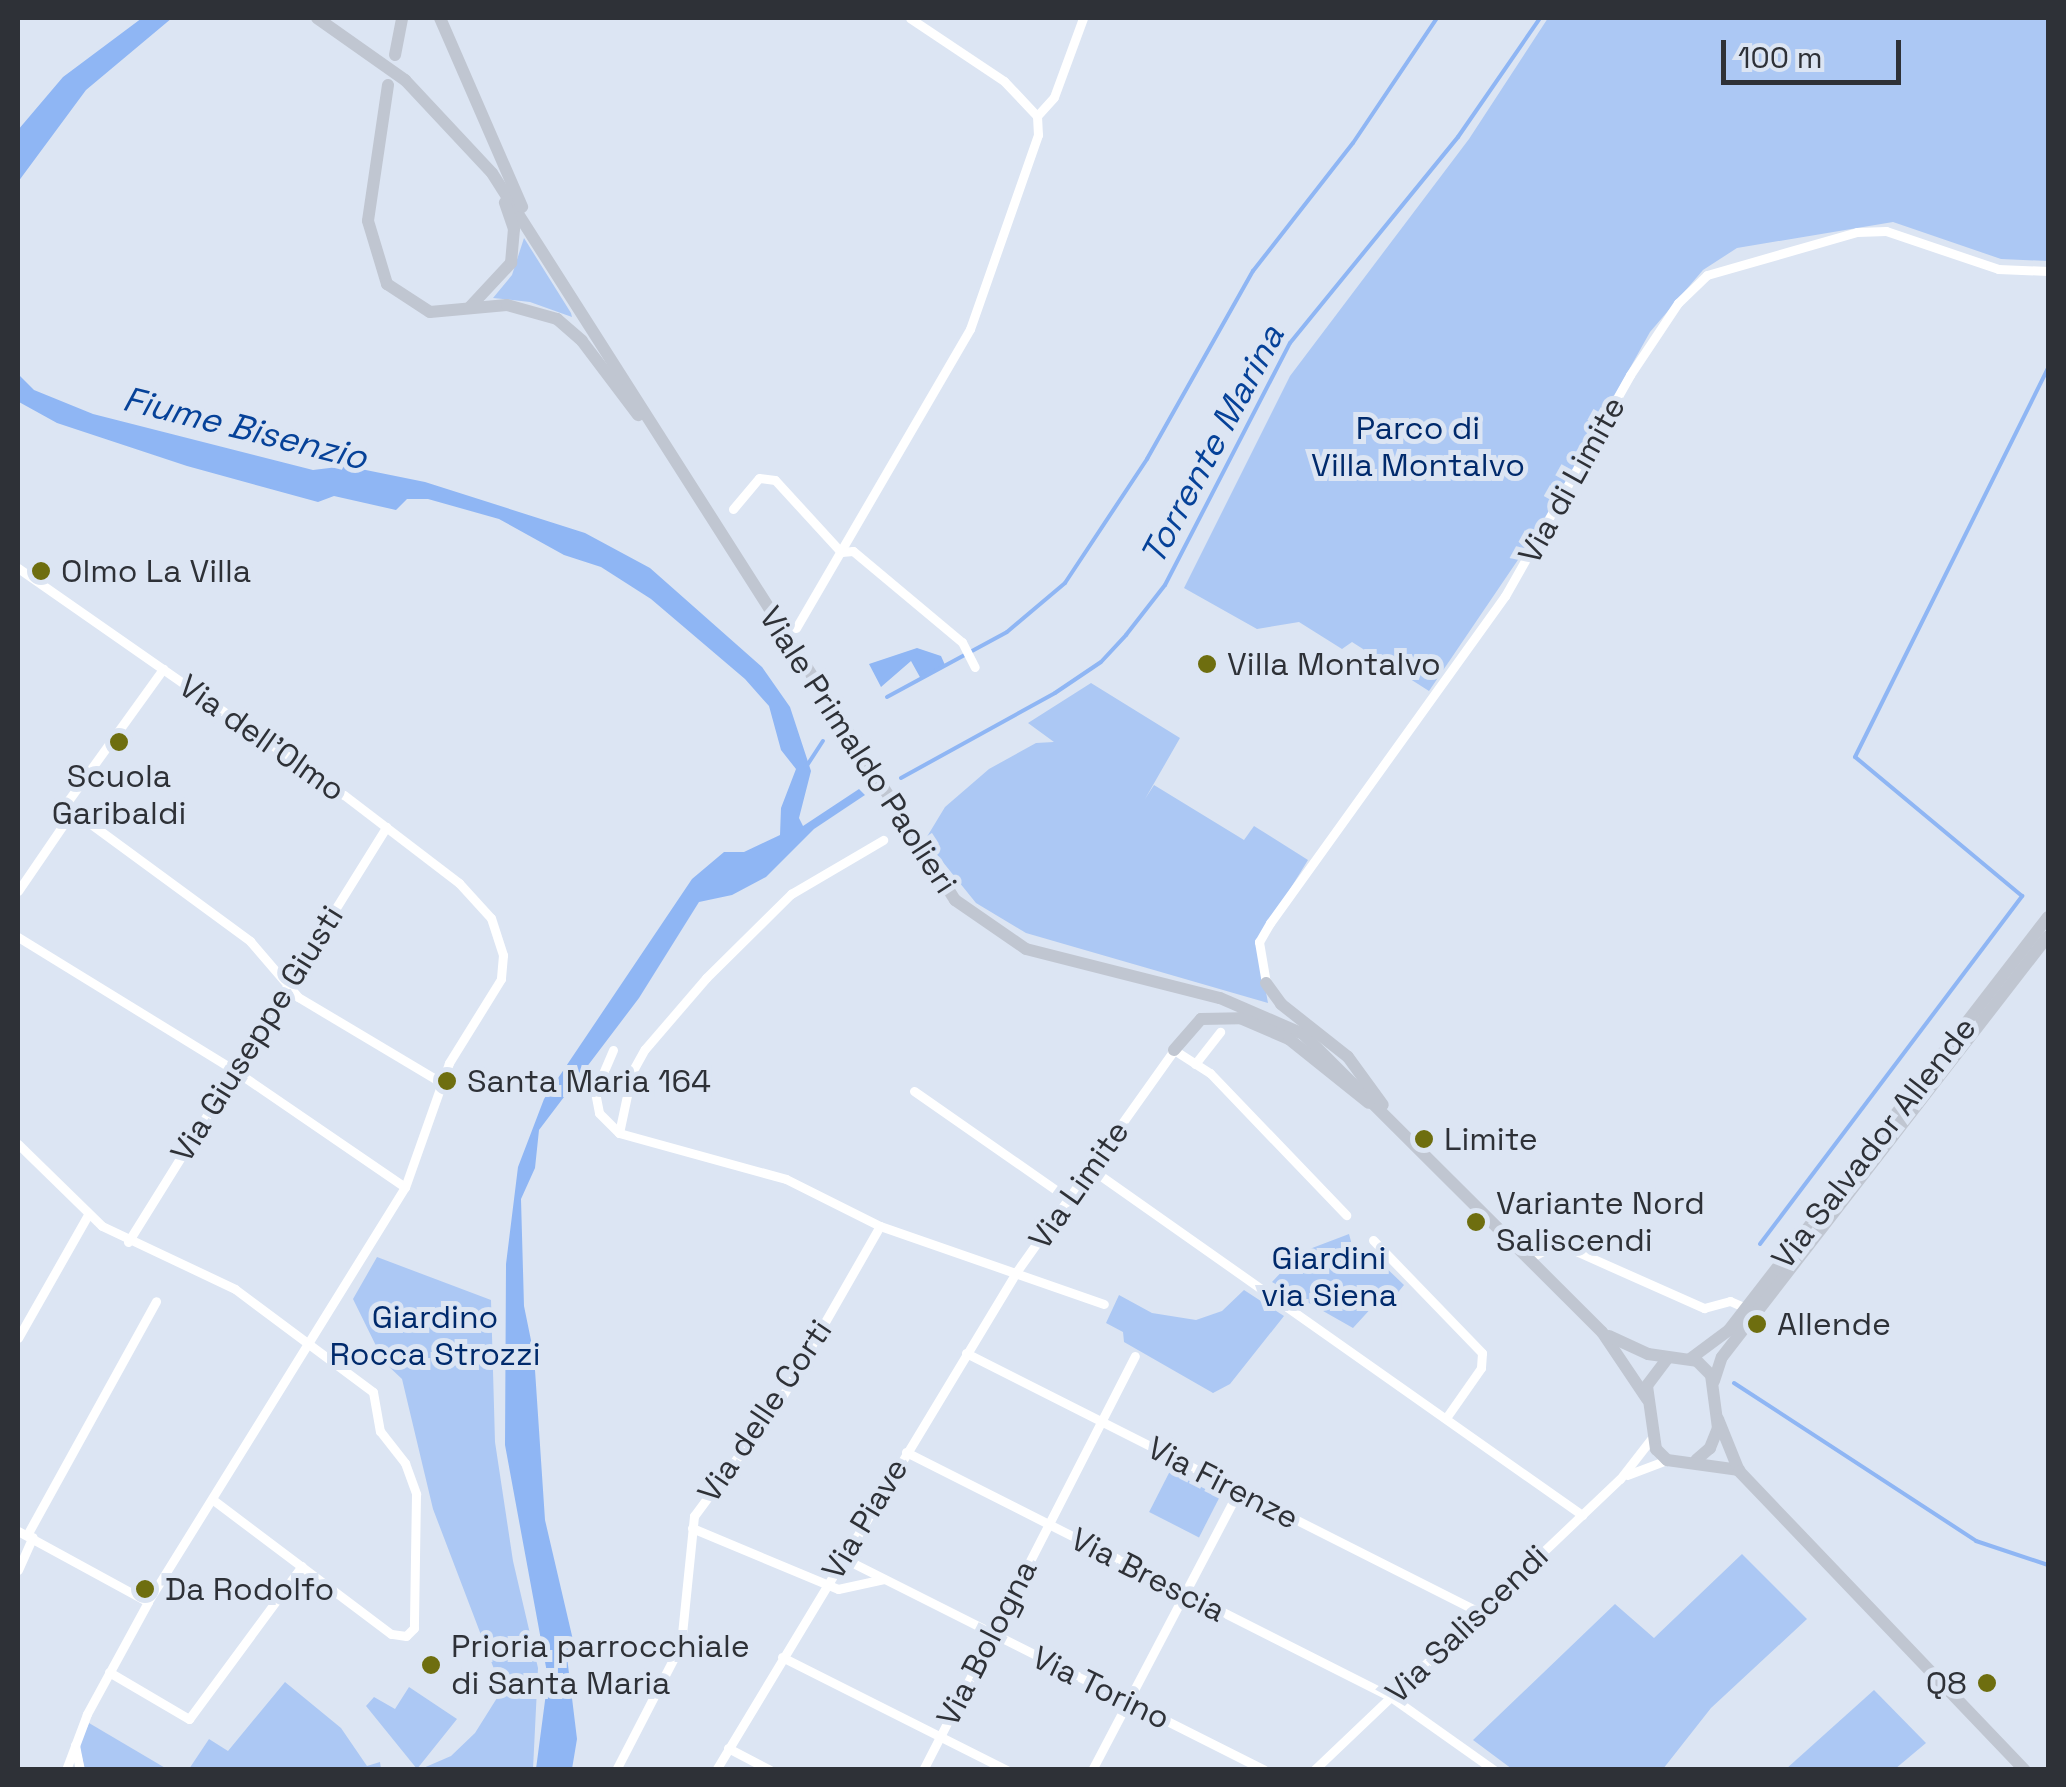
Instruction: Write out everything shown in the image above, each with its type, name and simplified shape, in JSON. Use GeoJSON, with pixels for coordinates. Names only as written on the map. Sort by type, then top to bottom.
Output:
{"type":"FeatureCollection","features":[{"type":"Feature","properties":{"kind":"main road","name":"Viale Primaldo Paolieri"},"geometry":{"type":"LineString","coordinates":[[317,18],[404,80],[492,174],[943,887],[978,921],[1026,949],[1276,1018],[1316,1044],[1602,1332],[1647,1399],[1651,1439]]}},
{"type":"Feature","properties":{"kind":"main road"},"geometry":{"type":"LineString","coordinates":[[395,56],[402,18]]}},
{"type":"Feature","properties":{"kind":"main road"},"geometry":{"type":"LineString","coordinates":[[440,18],[535,237]]}},
{"type":"Feature","properties":{"kind":"main road"},"geometry":{"type":"LineString","coordinates":[[388,85],[368,206],[376,263],[392,290],[416,307],[520,307],[557,319],[582,340],[664,443]]}},
{"type":"Feature","properties":{"kind":"main road"},"geometry":{"type":"LineString","coordinates":[[466,310],[500,282],[514,252],[513,222],[492,174]]}},
{"type":"Feature","properties":{"kind":"main road","name":"Via Salvador Allende"},"geometry":{"type":"LineString","coordinates":[[1690,1358],[1712,1347],[1746,1308],[2048,917]]}},
{"type":"Feature","properties":{"kind":"main road","name":"Via Salvador Allende"},"geometry":{"type":"LineString","coordinates":[[1714,1382],[1722,1357],[2048,936]]}},
{"type":"Feature","properties":{"kind":"main road"},"geometry":{"type":"LineString","coordinates":[[1266,983],[1281,1004],[1370,1080],[1386,1112]]}},
{"type":"Feature","properties":{"kind":"main road"},"geometry":{"type":"LineString","coordinates":[[1174,1050],[1201,1020],[1240,1018],[1289,1038],[1386,1112]]}},
{"type":"Feature","properties":{"kind":"main road","name":"Viale Primaldo Paolieri"},"geometry":{"type":"LineString","coordinates":[[1602,1332],[1666,1359],[1690,1358]]}},
{"type":"Feature","properties":{"kind":"main road"},"geometry":{"type":"LineString","coordinates":[[1690,1358],[1714,1382],[1718,1419],[1714,1441],[1696,1460]]}},
{"type":"Feature","properties":{"kind":"main road"},"geometry":{"type":"LineString","coordinates":[[1647,1399],[1652,1374],[1666,1359]]}},
{"type":"Feature","properties":{"kind":"main road"},"geometry":{"type":"LineString","coordinates":[[1718,1419],[1740,1470],[2024,1770]]}},
{"type":"Feature","properties":{"kind":"main road"},"geometry":{"type":"LineString","coordinates":[[1651,1439],[1667,1460],[1696,1460],[1740,1470]]}},
{"type":"Feature","properties":{"kind":"street"},"geometry":{"type":"LineString","coordinates":[[796,628],[970,329],[1038,135],[1037,116],[1004,81],[910,18]]}},
{"type":"Feature","properties":{"kind":"street"},"geometry":{"type":"LineString","coordinates":[[1037,116],[1054,97],[1083,18]]}},
{"type":"Feature","properties":{"kind":"street","name":"Via di Limite"},"geometry":{"type":"LineString","coordinates":[[1266,983],[1259,942],[1270,923],[1505,596],[1630,375],[1678,303],[1707,275],[1857,232],[1886,232],[1998,269],[2048,271]]}},
{"type":"Feature","properties":{"kind":"street"},"geometry":{"type":"LineString","coordinates":[[734,508],[758,478],[774,480],[840,552]]}},
{"type":"Feature","properties":{"kind":"street"},"geometry":{"type":"LineString","coordinates":[[840,552],[853,551],[962,642],[975,667]]}},
{"type":"Feature","properties":{"kind":"street","name":"Via dell'Olmo"},"geometry":{"type":"LineString","coordinates":[[18,568],[386,827],[470,893],[494,923],[503,948],[500,979],[442,1084]]}},
{"type":"Feature","properties":{"kind":"street"},"geometry":{"type":"LineString","coordinates":[[18,891],[64,825],[65,805],[162,669]]}},
{"type":"Feature","properties":{"kind":"street"},"geometry":{"type":"LineString","coordinates":[[65,805],[198,898],[250,941],[288,984],[442,1084],[405,1187],[148,1602],[109,1672],[75,1742],[66,1770]]}},
{"type":"Feature","properties":{"kind":"street","name":"Via Giuseppe Giusti"},"geometry":{"type":"LineString","coordinates":[[128,1242],[386,827]]}},
{"type":"Feature","properties":{"kind":"street"},"geometry":{"type":"LineString","coordinates":[[618,1134],[632,1072],[645,1048],[706,978],[791,894],[882,840]]}},
{"type":"Feature","properties":{"kind":"street"},"geometry":{"type":"LineString","coordinates":[[18,937],[234,1070],[405,1187]]}},
{"type":"Feature","properties":{"kind":"street"},"geometry":{"type":"LineString","coordinates":[[1195,1064],[1220,1032]]}},
{"type":"Feature","properties":{"kind":"street"},"geometry":{"type":"LineString","coordinates":[[613,1050],[595,1092],[599,1113],[618,1134]]}},
{"type":"Feature","properties":{"kind":"street"},"geometry":{"type":"LineString","coordinates":[[1174,1050],[1195,1064],[1346,1216]]}},
{"type":"Feature","properties":{"kind":"street","name":"Via Limite"},"geometry":{"type":"LineString","coordinates":[[618,1134],[653,1148],[786,1179],[880,1226],[1017,1271],[1174,1050]]}},
{"type":"Feature","properties":{"kind":"street"},"geometry":{"type":"LineString","coordinates":[[914,1091],[1069,1199]]}},
{"type":"Feature","properties":{"kind":"street"},"geometry":{"type":"LineString","coordinates":[[18,1144],[88,1215],[128,1242],[226,1284],[312,1342],[374,1392],[380,1431],[412,1480],[418,1619],[408,1634],[391,1634],[212,1499]]}},
{"type":"Feature","properties":{"kind":"street"},"geometry":{"type":"LineString","coordinates":[[1091,1168],[1582,1514]]}},
{"type":"Feature","properties":{"kind":"street"},"geometry":{"type":"LineString","coordinates":[[18,1338],[88,1215]]}},
{"type":"Feature","properties":{"kind":"street","name":"Via delle Corti"},"geometry":{"type":"LineString","coordinates":[[616,1770],[681,1644],[694,1516],[782,1396],[880,1226]]}},
{"type":"Feature","properties":{"kind":"street"},"geometry":{"type":"LineString","coordinates":[[1372,1240],[1482,1354],[1481,1368],[1446,1418]]}},
{"type":"Feature","properties":{"kind":"street"},"geometry":{"type":"LineString","coordinates":[[1530,1258],[1549,1248],[1569,1248],[1704,1308],[1730,1300],[1746,1308]]}},
{"type":"Feature","properties":{"kind":"street"},"geometry":{"type":"LineString","coordinates":[[1017,1271],[1104,1304]]}},
{"type":"Feature","properties":{"kind":"street","name":"Via Piave"},"geometry":{"type":"LineString","coordinates":[[716,1770],[1017,1271]]}},
{"type":"Feature","properties":{"kind":"street"},"geometry":{"type":"LineString","coordinates":[[18,1570],[26,1534],[156,1301]]}},
{"type":"Feature","properties":{"kind":"street","name":"Via Firenze"},"geometry":{"type":"LineString","coordinates":[[966,1353],[1481,1613]]}},
{"type":"Feature","properties":{"kind":"street","name":"Via Bologna"},"geometry":{"type":"LineString","coordinates":[[922,1770],[1135,1356]]}},
{"type":"Feature","properties":{"kind":"street","name":"Via Saliscendi"},"geometry":{"type":"LineString","coordinates":[[1314,1770],[1620,1478],[1651,1439]]}},
{"type":"Feature","properties":{"kind":"street","name":"Via Brescia"},"geometry":{"type":"LineString","coordinates":[[906,1452],[1391,1697],[1494,1770]]}},
{"type":"Feature","properties":{"kind":"street","name":"Via Saliscendi"},"geometry":{"type":"LineString","coordinates":[[1620,1478],[1667,1460]]}},
{"type":"Feature","properties":{"kind":"street"},"geometry":{"type":"LineString","coordinates":[[1092,1770],[1239,1490]]}},
{"type":"Feature","properties":{"kind":"street"},"geometry":{"type":"LineString","coordinates":[[692,1528],[838,1589],[884,1579]]}},
{"type":"Feature","properties":{"kind":"street"},"geometry":{"type":"LineString","coordinates":[[26,1534],[148,1602]]}},
{"type":"Feature","properties":{"kind":"street","name":"Via Torino"},"geometry":{"type":"LineString","coordinates":[[843,1558],[1264,1770]]}},
{"type":"Feature","properties":{"kind":"street"},"geometry":{"type":"LineString","coordinates":[[109,1672],[189,1719],[302,1566]]}},
{"type":"Feature","properties":{"kind":"street"},"geometry":{"type":"LineString","coordinates":[[782,1657],[1007,1770]]}},
{"type":"Feature","properties":{"kind":"street"},"geometry":{"type":"LineString","coordinates":[[75,1742],[80,1770]]}},
{"type":"Feature","properties":{"kind":"street"},"geometry":{"type":"LineString","coordinates":[[728,1748],[770,1770]]}},
{"type":"Feature","properties":{"kind":"green space","name":"Parco di Villa Montalvo"},"geometry":{"type":"Polygon","coordinates":[[[1548,18],[2048,18],[2048,261],[2001,259],[1893,222],[1737,248],[1703,270],[1650,332],[1547,517],[1429,691],[1352,642],[1342,649],[1299,622],[1257,629],[1184,588],[1290,376],[1469,139],[1548,18]]]}},
{"type":"Feature","properties":{"kind":"green space"},"geometry":{"type":"Polygon","coordinates":[[[524,238],[572,317],[530,302],[493,298],[512,275],[524,238]]]}},
{"type":"Feature","properties":{"kind":"green space"},"geometry":{"type":"Polygon","coordinates":[[[1091,683],[1180,738],[1145,799],[1154,785],[1244,840],[1254,826],[1308,860],[1257,943],[1268,1003],[1026,933],[976,903],[925,840],[945,807],[989,769],[1036,743],[1054,742],[1028,723],[1091,683]]]}},
{"type":"Feature","properties":{"kind":"green space","name":"Giardini via Siena"},"geometry":{"type":"Polygon","coordinates":[[[1349,1234],[1355,1256],[1379,1261],[1404,1285],[1386,1307],[1375,1304],[1353,1328],[1272,1282],[1299,1253],[1349,1234]]]}},
{"type":"Feature","properties":{"kind":"green space","name":"Giardino Rocca Strozzi"},"geometry":{"type":"Polygon","coordinates":[[[377,1257],[491,1300],[495,1442],[513,1561],[538,1668],[533,1769],[421,1769],[451,1756],[475,1733],[502,1690],[433,1509],[402,1379],[384,1362],[353,1299],[377,1257]]]}},
{"type":"Feature","properties":{"kind":"green space"},"geometry":{"type":"Polygon","coordinates":[[[1244,1290],[1284,1316],[1230,1384],[1213,1393],[1124,1342],[1123,1332],[1106,1323],[1119,1295],[1152,1313],[1196,1320],[1222,1311],[1244,1290]]]}},
{"type":"Feature","properties":{"kind":"green space"},"geometry":{"type":"Polygon","coordinates":[[[1170,1471],[1220,1496],[1199,1537],[1149,1512],[1170,1471]]]}},
{"type":"Feature","properties":{"kind":"green space"},"geometry":{"type":"Polygon","coordinates":[[[1742,1554],[1807,1619],[1711,1708],[1663,1769],[1512,1769],[1473,1740],[1615,1604],[1654,1638],[1742,1554]]]}},
{"type":"Feature","properties":{"kind":"green space"},"geometry":{"type":"Polygon","coordinates":[[[285,1682],[341,1728],[367,1766],[380,1762],[381,1769],[189,1769],[209,1739],[228,1751],[285,1682]]]}},
{"type":"Feature","properties":{"kind":"green space"},"geometry":{"type":"Polygon","coordinates":[[[409,1687],[457,1719],[417,1769],[366,1706],[374,1697],[395,1709],[409,1687]]]}},
{"type":"Feature","properties":{"kind":"green space"},"geometry":{"type":"Polygon","coordinates":[[[1874,1690],[1926,1743],[1895,1769],[1786,1769],[1874,1690]]]}},
{"type":"Feature","properties":{"kind":"green space"},"geometry":{"type":"Polygon","coordinates":[[[89,1723],[167,1769],[85,1769],[79,1745],[89,1723]]]}},
{"type":"Feature","properties":{"kind":"shaded area"},"geometry":{"type":"Polygon","coordinates":[[[142,18],[172,18],[86,90],[18,182],[18,130],[63,77],[142,18]]]}},
{"type":"Feature","properties":{"kind":"shaded area"},"geometry":{"type":"Polygon","coordinates":[[[18,374],[34,390],[93,414],[313,470],[346,466],[425,482],[585,533],[650,568],[762,667],[790,707],[811,771],[799,818],[803,826],[859,789],[865,795],[814,829],[766,877],[732,895],[699,902],[639,998],[539,1130],[535,1168],[521,1199],[524,1306],[534,1355],[545,1520],[573,1640],[573,1654],[567,1657],[577,1739],[572,1769],[536,1769],[548,1678],[505,1445],[506,1264],[518,1167],[544,1099],[692,879],[724,852],[744,852],[780,835],[781,808],[796,769],[781,750],[769,706],[745,679],[651,599],[601,567],[564,555],[499,519],[428,499],[407,499],[396,510],[334,496],[318,502],[187,466],[57,423],[19,402],[18,374]]]}},
{"type":"Feature","properties":{"kind":"shaded area"},"geometry":{"type":"Polygon","coordinates":[[[917,648],[941,656],[945,665],[921,679],[911,661],[881,687],[869,664],[917,648]]]}},
{"type":"Feature","properties":{"kind":"waterway"},"geometry":{"type":"LineString","coordinates":[[887,697],[1007,632],[1065,583],[1147,459],[1253,271],[1353,143],[1437,18]]}},
{"type":"Feature","properties":{"kind":"waterway","name":"Torrente Marina"},"geometry":{"type":"LineString","coordinates":[[901,778],[1055,693],[1101,662],[1126,635],[1165,585],[1290,343],[1458,137],[1540,18]]}},
{"type":"Feature","properties":{"kind":"waterway"},"geometry":{"type":"LineString","coordinates":[[1760,1244],[2022,896],[1855,757],[2048,369]]}},
{"type":"Feature","properties":{"kind":"waterway"},"geometry":{"type":"LineString","coordinates":[[806,767],[823,741]]}},
{"type":"Feature","properties":{"kind":"waterway"},"geometry":{"type":"LineString","coordinates":[[1734,1383],[1976,1541],[2048,1565]]}},
{"type":"Feature","properties":{"kind":"place","name":"Olmo La Villa"},"geometry":{"type":"Point","coordinates":[41,571]}},
{"type":"Feature","properties":{"kind":"place","name":"Villa Montalvo"},"geometry":{"type":"Point","coordinates":[1207,664]}},
{"type":"Feature","properties":{"kind":"place","name":"Scuola Garibaldi"},"geometry":{"type":"Point","coordinates":[119,742]}},
{"type":"Feature","properties":{"kind":"place","name":"Santa Maria 164"},"geometry":{"type":"Point","coordinates":[447,1081]}},
{"type":"Feature","properties":{"kind":"place","name":"Limite"},"geometry":{"type":"Point","coordinates":[1424,1139]}},
{"type":"Feature","properties":{"kind":"place","name":"Variante Nord Saliscendi"},"geometry":{"type":"Point","coordinates":[1476,1222]}},
{"type":"Feature","properties":{"kind":"place","name":"Allende"},"geometry":{"type":"Point","coordinates":[1757,1324]}},
{"type":"Feature","properties":{"kind":"place","name":"Da Rodolfo"},"geometry":{"type":"Point","coordinates":[145,1589]}},
{"type":"Feature","properties":{"kind":"place","name":"Prioria parrocchiale di Santa Maria"},"geometry":{"type":"Point","coordinates":[431,1665]}},
{"type":"Feature","properties":{"kind":"place","name":"Q8"},"geometry":{"type":"Point","coordinates":[1987,1683]}},
{"type":"Feature","properties":{"kind":"water label","name":"Fiume Bisenzio"},"geometry":{"type":"Point","coordinates":[245,428]}}]}
